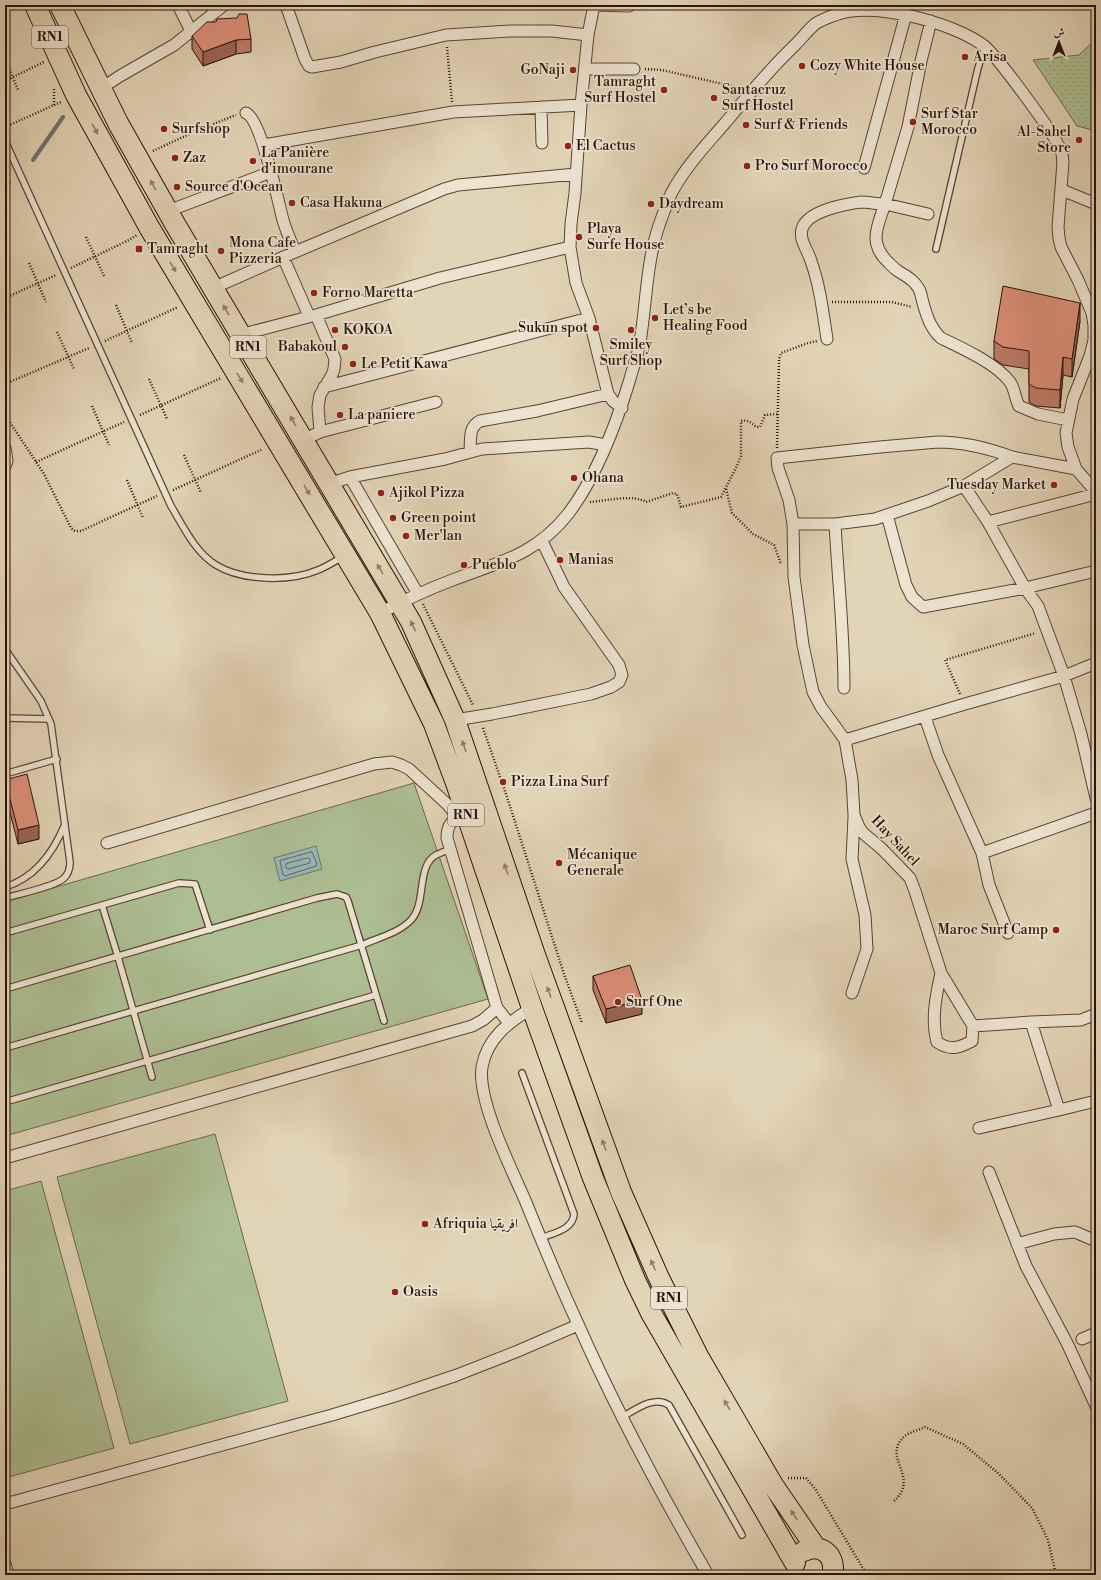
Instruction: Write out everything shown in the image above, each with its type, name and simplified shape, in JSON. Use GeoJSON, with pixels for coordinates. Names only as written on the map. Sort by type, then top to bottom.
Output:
{"type":"FeatureCollection","features":[{"type":"Feature","properties":{"kind":"highway","name":"RN1"},"geometry":{"type":"LineString","coordinates":[[36,5],[76,95],[148,227],[380,613],[434,724],[456,783],[462,816],[593,1178],[635,1280],[651,1313],[796,1569]]}},
{"type":"Feature","properties":{"kind":"highway","name":"RN1"},"geometry":{"type":"LineString","coordinates":[[60,5],[118,123],[240,335],[312,436],[329,484],[409,598],[411,622],[455,720],[486,807],[535,955],[621,1192],[659,1278],[698,1356],[773,1485],[816,1548]]}},
{"type":"Feature","properties":{"kind":"highway","name":"RN1"},"geometry":{"type":"LineString","coordinates":[[796,1569],[798,1557],[809,1548],[816,1548],[829,1554],[833,1560],[834,1567],[832,1575]]}},
{"type":"Feature","properties":{"kind":"street"},"geometry":{"type":"LineString","coordinates":[[178,5],[192,32]]}},
{"type":"Feature","properties":{"kind":"street"},"geometry":{"type":"LineString","coordinates":[[100,89],[174,45],[224,5]]}},
{"type":"Feature","properties":{"kind":"street"},"geometry":{"type":"LineString","coordinates":[[286,5],[305,59],[308,66],[312,67],[340,62],[375,52],[446,36],[511,31],[552,31],[588,35]]}},
{"type":"Feature","properties":{"kind":"street"},"geometry":{"type":"LineString","coordinates":[[622,408],[613,401],[608,394],[589,318],[576,283],[570,247],[581,105],[588,35],[594,5],[629,6]]}},
{"type":"Feature","properties":{"kind":"street"},"geometry":{"type":"LineString","coordinates":[[380,613],[409,598],[500,563],[529,549],[542,541],[556,528],[575,504],[586,486],[622,408],[640,346],[651,251],[672,192],[688,167],[752,90],[786,53],[815,25],[839,9],[869,10],[906,14],[954,29],[986,46],[1056,140],[1062,151],[1062,190],[1058,227],[1059,238],[1061,247],[1078,280],[1092,313],[1094,325],[1093,358],[1073,399],[1066,433],[1068,446],[1076,469],[1096,493],[988,522]]}},
{"type":"Feature","properties":{"kind":"street"},"geometry":{"type":"LineString","coordinates":[[864,168],[906,14]]}},
{"type":"Feature","properties":{"kind":"street"},"geometry":{"type":"LineString","coordinates":[[931,21],[921,61],[908,127],[876,234],[878,251],[896,270],[911,278],[916,284],[920,291],[931,326],[941,338],[984,361],[1006,377],[1011,383],[1019,406],[1038,414],[1068,420]]}},
{"type":"Feature","properties":{"kind":"street"},"geometry":{"type":"LineString","coordinates":[[585,69],[634,69]]}},
{"type":"Feature","properties":{"kind":"street"},"geometry":{"type":"LineString","coordinates":[[264,145],[453,112],[581,105]]}},
{"type":"Feature","properties":{"kind":"street"},"geometry":{"type":"LineString","coordinates":[[541,107],[542,143]]}},
{"type":"Feature","properties":{"kind":"street"},"geometry":{"type":"LineString","coordinates":[[246,113],[252,119],[264,145],[277,191],[283,220],[295,252]]}},
{"type":"Feature","properties":{"kind":"street"},"geometry":{"type":"LineString","coordinates":[[168,211],[271,172]]}},
{"type":"Feature","properties":{"kind":"street"},"geometry":{"type":"LineString","coordinates":[[213,288],[451,187],[458,185],[576,174]]}},
{"type":"Feature","properties":{"kind":"street"},"geometry":{"type":"LineString","coordinates":[[1062,190],[1096,204]]}},
{"type":"Feature","properties":{"kind":"street"},"geometry":{"type":"LineString","coordinates":[[827,339],[821,301],[811,260],[802,239],[802,230],[805,223],[828,209],[862,202],[885,204],[928,214]]}},
{"type":"Feature","properties":{"kind":"street"},"geometry":{"type":"LineString","coordinates":[[240,335],[312,316],[440,278],[570,247]]}},
{"type":"Feature","properties":{"kind":"street"},"geometry":{"type":"LineString","coordinates":[[283,257],[335,359],[334,369],[320,395],[312,436],[436,402]]}},
{"type":"Feature","properties":{"kind":"street"},"geometry":{"type":"LineString","coordinates":[[324,387],[589,318]]}},
{"type":"Feature","properties":{"kind":"street"},"geometry":{"type":"LineString","coordinates":[[470,452],[471,429],[480,421],[537,411],[608,394]]}},
{"type":"Feature","properties":{"kind":"street"},"geometry":{"type":"LineString","coordinates":[[329,484],[350,477],[444,459],[482,448],[589,442],[606,445]]}},
{"type":"Feature","properties":{"kind":"street"},"geometry":{"type":"LineString","coordinates":[[1076,469],[1012,457],[993,450],[956,442],[880,446],[777,458],[780,473],[789,500],[793,524],[794,577],[803,645],[813,692],[821,707],[845,740],[1064,676],[1096,663]]}},
{"type":"Feature","properties":{"kind":"street"},"geometry":{"type":"LineString","coordinates":[[5,448],[7,462],[5,466]]}},
{"type":"Feature","properties":{"kind":"street"},"geometry":{"type":"LineString","coordinates":[[793,524],[835,524],[857,522],[887,515],[928,501],[964,486],[1012,457]]}},
{"type":"Feature","properties":{"kind":"street"},"geometry":{"type":"LineString","coordinates":[[350,477],[409,598]]}},
{"type":"Feature","properties":{"kind":"street"},"geometry":{"type":"LineString","coordinates":[[964,486],[988,522],[1025,588],[1038,606],[1064,676],[1081,734],[1096,798]]}},
{"type":"Feature","properties":{"kind":"street"},"geometry":{"type":"LineString","coordinates":[[887,515],[906,585],[912,597],[923,607],[1025,588],[1096,571]]}},
{"type":"Feature","properties":{"kind":"street"},"geometry":{"type":"LineString","coordinates":[[835,524],[840,609],[844,640],[844,688]]}},
{"type":"Feature","properties":{"kind":"street"},"geometry":{"type":"LineString","coordinates":[[455,720],[591,694],[611,687],[619,682],[622,675],[619,665],[564,587],[542,541]]}},
{"type":"Feature","properties":{"kind":"street"},"geometry":{"type":"LineString","coordinates":[[925,716],[938,755],[982,854],[990,885],[1008,933]]}},
{"type":"Feature","properties":{"kind":"street","name":"Hay Sahel"},"geometry":{"type":"LineString","coordinates":[[845,740],[852,780],[854,815],[859,827],[910,878],[941,973],[973,1026]]}},
{"type":"Feature","properties":{"kind":"street"},"geometry":{"type":"LineString","coordinates":[[106,844],[374,764],[392,762],[409,769],[446,804],[462,816]]}},
{"type":"Feature","properties":{"kind":"street"},"geometry":{"type":"LineString","coordinates":[[486,807],[462,816],[448,825],[446,838],[497,1008],[509,1023]]}},
{"type":"Feature","properties":{"kind":"street"},"geometry":{"type":"LineString","coordinates":[[982,854],[1096,813]]}},
{"type":"Feature","properties":{"kind":"street"},"geometry":{"type":"LineString","coordinates":[[852,993],[867,949],[865,915],[852,859],[854,815]]}},
{"type":"Feature","properties":{"kind":"street"},"geometry":{"type":"LineString","coordinates":[[941,973],[934,1013],[935,1036],[937,1042],[949,1048],[964,1045],[972,1041],[973,1026],[1081,1020],[1096,1014]]}},
{"type":"Feature","properties":{"kind":"street"},"geometry":{"type":"LineString","coordinates":[[5,1158],[381,1050],[472,1026],[483,1020],[497,1008]]}},
{"type":"Feature","properties":{"kind":"street"},"geometry":{"type":"LineString","coordinates":[[532,1008],[509,1023],[498,1034],[487,1049],[482,1068],[483,1086],[493,1126],[578,1325],[622,1417],[678,1523],[708,1575]]}},
{"type":"Feature","properties":{"kind":"street"},"geometry":{"type":"LineString","coordinates":[[1031,1022],[1059,1110]]}},
{"type":"Feature","properties":{"kind":"street"},"geometry":{"type":"LineString","coordinates":[[979,1128],[1096,1101]]}},
{"type":"Feature","properties":{"kind":"street"},"geometry":{"type":"LineString","coordinates":[[990,1172],[1026,1266],[1067,1343],[1096,1406]]}},
{"type":"Feature","properties":{"kind":"street"},"geometry":{"type":"LineString","coordinates":[[1017,1244],[1054,1234],[1075,1232],[1096,1241]]}},
{"type":"Feature","properties":{"kind":"street"},"geometry":{"type":"LineString","coordinates":[[5,1504],[332,1415],[395,1396],[464,1372],[578,1325]]}},
{"type":"Feature","properties":{"kind":"street"},"geometry":{"type":"LineString","coordinates":[[1082,1339],[1096,1333]]}},
{"type":"Feature","properties":{"kind":"street"},"geometry":{"type":"LineString","coordinates":[[5,1564],[8,1575]]}},
{"type":"Feature","properties":{"kind":"lane"},"geometry":{"type":"LineString","coordinates":[[936,249],[978,68],[986,46]]}},
{"type":"Feature","properties":{"kind":"lane"},"geometry":{"type":"LineString","coordinates":[[5,141],[172,506],[190,538],[216,565],[256,578],[295,577],[318,570],[346,556]]}},
{"type":"Feature","properties":{"kind":"lane"},"geometry":{"type":"LineString","coordinates":[[5,649],[41,701],[49,719],[54,736],[70,862],[70,868],[65,877],[57,883],[5,898]]}},
{"type":"Feature","properties":{"kind":"lane"},"geometry":{"type":"LineString","coordinates":[[5,718],[49,719]]}},
{"type":"Feature","properties":{"kind":"lane"},"geometry":{"type":"LineString","coordinates":[[5,774],[57,759]]}},
{"type":"Feature","properties":{"kind":"lane"},"geometry":{"type":"LineString","coordinates":[[5,887],[25,877],[39,866],[50,854],[59,839],[65,823]]}},
{"type":"Feature","properties":{"kind":"lane"},"geometry":{"type":"LineString","coordinates":[[5,1048],[362,945],[400,928],[411,920],[417,911],[421,899],[424,870],[434,856],[450,850]]}},
{"type":"Feature","properties":{"kind":"lane"},"geometry":{"type":"LineString","coordinates":[[5,933],[179,883],[195,884],[210,930]]}},
{"type":"Feature","properties":{"kind":"lane"},"geometry":{"type":"LineString","coordinates":[[5,989],[317,898],[337,894],[346,897],[348,901],[384,1021]]}},
{"type":"Feature","properties":{"kind":"lane"},"geometry":{"type":"LineString","coordinates":[[102,905],[152,1076]]}},
{"type":"Feature","properties":{"kind":"lane"},"geometry":{"type":"LineString","coordinates":[[5,1102],[376,995]]}},
{"type":"Feature","properties":{"kind":"lane"},"geometry":{"type":"LineString","coordinates":[[522,1073],[574,1214],[574,1219],[567,1227],[541,1238]]}},
{"type":"Feature","properties":{"kind":"lane"},"geometry":{"type":"LineString","coordinates":[[622,1417],[654,1402],[664,1402],[668,1405],[742,1535]]}},
{"type":"Feature","properties":{"kind":"path"},"geometry":{"type":"LineString","coordinates":[[446,36],[453,112]]}},
{"type":"Feature","properties":{"kind":"path"},"geometry":{"type":"LineString","coordinates":[[5,58],[18,90]]}},
{"type":"Feature","properties":{"kind":"path"},"geometry":{"type":"LineString","coordinates":[[5,81],[45,62]]}},
{"type":"Feature","properties":{"kind":"path"},"geometry":{"type":"LineString","coordinates":[[634,69],[662,70],[752,90]]}},
{"type":"Feature","properties":{"kind":"path"},"geometry":{"type":"LineString","coordinates":[[5,127],[76,95]]}},
{"type":"Feature","properties":{"kind":"path"},"geometry":{"type":"LineString","coordinates":[[138,159],[198,130],[239,114],[246,113]]}},
{"type":"Feature","properties":{"kind":"path"},"geometry":{"type":"LineString","coordinates":[[5,298],[95,257],[129,240],[148,227]]}},
{"type":"Feature","properties":{"kind":"path"},"geometry":{"type":"LineString","coordinates":[[86,238],[104,276]]}},
{"type":"Feature","properties":{"kind":"path"},"geometry":{"type":"LineString","coordinates":[[29,263],[46,302]]}},
{"type":"Feature","properties":{"kind":"path"},"geometry":{"type":"LineString","coordinates":[[821,301],[892,302],[925,310]]}},
{"type":"Feature","properties":{"kind":"path"},"geometry":{"type":"LineString","coordinates":[[116,305],[132,343]]}},
{"type":"Feature","properties":{"kind":"path"},"geometry":{"type":"LineString","coordinates":[[57,332],[74,369]]}},
{"type":"Feature","properties":{"kind":"path"},"geometry":{"type":"LineString","coordinates":[[777,458],[779,359],[781,353],[808,343],[827,339]]}},
{"type":"Feature","properties":{"kind":"path"},"geometry":{"type":"LineString","coordinates":[[148,379],[167,419]]}},
{"type":"Feature","properties":{"kind":"path"},"geometry":{"type":"LineString","coordinates":[[92,406],[109,445]]}},
{"type":"Feature","properties":{"kind":"path"},"geometry":{"type":"LineString","coordinates":[[575,504],[633,498],[641,499],[646,502],[673,493],[677,494],[682,507],[721,497],[741,456],[741,421],[746,420],[751,422],[756,428],[760,427],[765,415],[778,414]]}},
{"type":"Feature","properties":{"kind":"path"},"geometry":{"type":"LineString","coordinates":[[5,416],[44,474],[71,528],[73,530],[81,531],[278,442]]}},
{"type":"Feature","properties":{"kind":"path"},"geometry":{"type":"LineString","coordinates":[[184,455],[201,492]]}},
{"type":"Feature","properties":{"kind":"path"},"geometry":{"type":"LineString","coordinates":[[127,480],[143,518]]}},
{"type":"Feature","properties":{"kind":"path"},"geometry":{"type":"LineString","coordinates":[[726,489],[732,513],[753,534],[774,545],[782,568],[794,577]]}},
{"type":"Feature","properties":{"kind":"path"},"geometry":{"type":"LineString","coordinates":[[428,614],[479,716],[507,797],[564,974],[582,1023]]}},
{"type":"Feature","properties":{"kind":"path"},"geometry":{"type":"LineString","coordinates":[[964,704],[945,660],[1047,630]]}},
{"type":"Feature","properties":{"kind":"path"},"geometry":{"type":"LineString","coordinates":[[894,1501],[901,1496],[905,1487],[903,1474],[896,1456],[897,1445],[906,1435],[925,1427],[963,1444],[999,1474],[1032,1508],[1048,1540],[1056,1575]]}},
{"type":"Feature","properties":{"kind":"path"},"geometry":{"type":"LineString","coordinates":[[773,1485],[786,1478],[806,1478],[816,1490],[867,1575]]}},
{"type":"Feature","properties":{"kind":"green space"},"geometry":{"type":"Polygon","coordinates":[[[1096,39],[1096,131],[1077,126],[1033,60],[1079,55],[1096,39]]]}},
{"type":"Feature","properties":{"kind":"green space"},"geometry":{"type":"Polygon","coordinates":[[[414,783],[488,999],[5,1136],[5,902],[414,783]]]}},
{"type":"Feature","properties":{"kind":"green space"},"geometry":{"type":"Polygon","coordinates":[[[215,1134],[288,1401],[130,1444],[57,1177],[215,1134]]]}},
{"type":"Feature","properties":{"kind":"green space"},"geometry":{"type":"Polygon","coordinates":[[[41,1181],[114,1448],[5,1478],[5,1191],[41,1181]]]}},
{"type":"Feature","properties":{"kind":"water"},"geometry":{"type":"Polygon","coordinates":[[[316,846],[322,869],[280,881],[274,858],[316,846]]]}},
{"type":"Feature","properties":{"kind":"building"},"geometry":{"type":"Polygon","coordinates":[[[239,14],[247,14],[251,39],[236,40],[203,52],[192,36],[207,22],[216,22],[217,19],[237,18],[239,14]]]}},
{"type":"Feature","properties":{"kind":"building"},"geometry":{"type":"Polygon","coordinates":[[[1003,286],[1080,303],[1072,359],[1063,357],[1060,390],[1036,388],[1029,384],[1029,351],[1003,347],[994,341],[1003,286]]]}},
{"type":"Feature","properties":{"kind":"building"},"geometry":{"type":"Polygon","coordinates":[[[27,774],[39,825],[18,830],[5,780],[27,774]]]}},
{"type":"Feature","properties":{"kind":"building"},"geometry":{"type":"Polygon","coordinates":[[[630,965],[642,1000],[606,1009],[593,976],[630,965]]]}},
{"type":"Feature","properties":{"kind":"waterway"},"geometry":{"type":"LineString","coordinates":[[33,160],[63,117]]}},
{"type":"Feature","properties":{"kind":"waterway"},"geometry":{"type":"LineString","coordinates":[[5,188],[9,183]]}},
{"type":"Feature","properties":{"kind":"place","name":"Arisa"},"geometry":{"type":"Point","coordinates":[965,57]}},
{"type":"Feature","properties":{"kind":"place","name":"Cozy White House"},"geometry":{"type":"Point","coordinates":[802,66]}},
{"type":"Feature","properties":{"kind":"place","name":"GoNaji"},"geometry":{"type":"Point","coordinates":[573,70]}},
{"type":"Feature","properties":{"kind":"place","name":"Tamraght Surf Hostel"},"geometry":{"type":"Point","coordinates":[664,90]}},
{"type":"Feature","properties":{"kind":"place","name":"Santacruz Surf Hostel"},"geometry":{"type":"Point","coordinates":[714,98]}},
{"type":"Feature","properties":{"kind":"place","name":"Surf Star Morocco"},"geometry":{"type":"Point","coordinates":[913,122]}},
{"type":"Feature","properties":{"kind":"place","name":"Surf & Friends"},"geometry":{"type":"Point","coordinates":[746,125]}},
{"type":"Feature","properties":{"kind":"place","name":"Surfshop"},"geometry":{"type":"Point","coordinates":[164,129]}},
{"type":"Feature","properties":{"kind":"place","name":"Al-Sahel Store"},"geometry":{"type":"Point","coordinates":[1079,140]}},
{"type":"Feature","properties":{"kind":"place","name":"El Cactus"},"geometry":{"type":"Point","coordinates":[568,146]}},
{"type":"Feature","properties":{"kind":"place","name":"Zaz"},"geometry":{"type":"Point","coordinates":[175,158]}},
{"type":"Feature","properties":{"kind":"place","name":"La Panière d'imourane"},"geometry":{"type":"Point","coordinates":[253,161]}},
{"type":"Feature","properties":{"kind":"place","name":"Pro Surf Morocco"},"geometry":{"type":"Point","coordinates":[747,166]}},
{"type":"Feature","properties":{"kind":"place","name":"Source d'Ocean"},"geometry":{"type":"Point","coordinates":[177,187]}},
{"type":"Feature","properties":{"kind":"place","name":"Casa Hakuna"},"geometry":{"type":"Point","coordinates":[292,203]}},
{"type":"Feature","properties":{"kind":"place","name":"Daydream"},"geometry":{"type":"Point","coordinates":[651,204]}},
{"type":"Feature","properties":{"kind":"place","name":"Playa Surfe House"},"geometry":{"type":"Point","coordinates":[579,237]}},
{"type":"Feature","properties":{"kind":"place","name":"Tamraght"},"geometry":{"type":"Point","coordinates":[139,249]}},
{"type":"Feature","properties":{"kind":"place","name":"Mona Cafe Pizzeria"},"geometry":{"type":"Point","coordinates":[221,251]}},
{"type":"Feature","properties":{"kind":"place","name":"Forno Maretta"},"geometry":{"type":"Point","coordinates":[314,293]}},
{"type":"Feature","properties":{"kind":"place","name":"Let’s be Healing Food"},"geometry":{"type":"Point","coordinates":[655,318]}},
{"type":"Feature","properties":{"kind":"place","name":"Sukun spot"},"geometry":{"type":"Point","coordinates":[596,328]}},
{"type":"Feature","properties":{"kind":"place","name":"KOKOA"},"geometry":{"type":"Point","coordinates":[335,330]}},
{"type":"Feature","properties":{"kind":"place","name":"Smiley Surf Shop"},"geometry":{"type":"Point","coordinates":[631,330]}},
{"type":"Feature","properties":{"kind":"place","name":"Babakoul"},"geometry":{"type":"Point","coordinates":[345,347]}},
{"type":"Feature","properties":{"kind":"place","name":"Le Petit Kawa"},"geometry":{"type":"Point","coordinates":[353,364]}},
{"type":"Feature","properties":{"kind":"place","name":"La paniere"},"geometry":{"type":"Point","coordinates":[340,415]}},
{"type":"Feature","properties":{"kind":"place","name":"Ohana"},"geometry":{"type":"Point","coordinates":[574,478]}},
{"type":"Feature","properties":{"kind":"place","name":"Tuesday Market"},"geometry":{"type":"Point","coordinates":[1054,485]}},
{"type":"Feature","properties":{"kind":"place","name":"Ajikol Pizza"},"geometry":{"type":"Point","coordinates":[381,493]}},
{"type":"Feature","properties":{"kind":"place","name":"Green point"},"geometry":{"type":"Point","coordinates":[393,518]}},
{"type":"Feature","properties":{"kind":"place","name":"Mer'lan"},"geometry":{"type":"Point","coordinates":[406,536]}},
{"type":"Feature","properties":{"kind":"place","name":"Manias"},"geometry":{"type":"Point","coordinates":[560,560]}},
{"type":"Feature","properties":{"kind":"place","name":"Pueblo"},"geometry":{"type":"Point","coordinates":[464,565]}},
{"type":"Feature","properties":{"kind":"place","name":"Pizza Lina Surf"},"geometry":{"type":"Point","coordinates":[503,782]}},
{"type":"Feature","properties":{"kind":"place","name":"Mécanique Generale"},"geometry":{"type":"Point","coordinates":[559,863]}},
{"type":"Feature","properties":{"kind":"place","name":"Maroc Surf Camp"},"geometry":{"type":"Point","coordinates":[1056,930]}},
{"type":"Feature","properties":{"kind":"place","name":"Surf One"},"geometry":{"type":"Point","coordinates":[618,1002]}},
{"type":"Feature","properties":{"kind":"place","name":"Afriquia افريقيا"},"geometry":{"type":"Point","coordinates":[425,1224]}},
{"type":"Feature","properties":{"kind":"place","name":"Oasis"},"geometry":{"type":"Point","coordinates":[395,1292]}}]}
